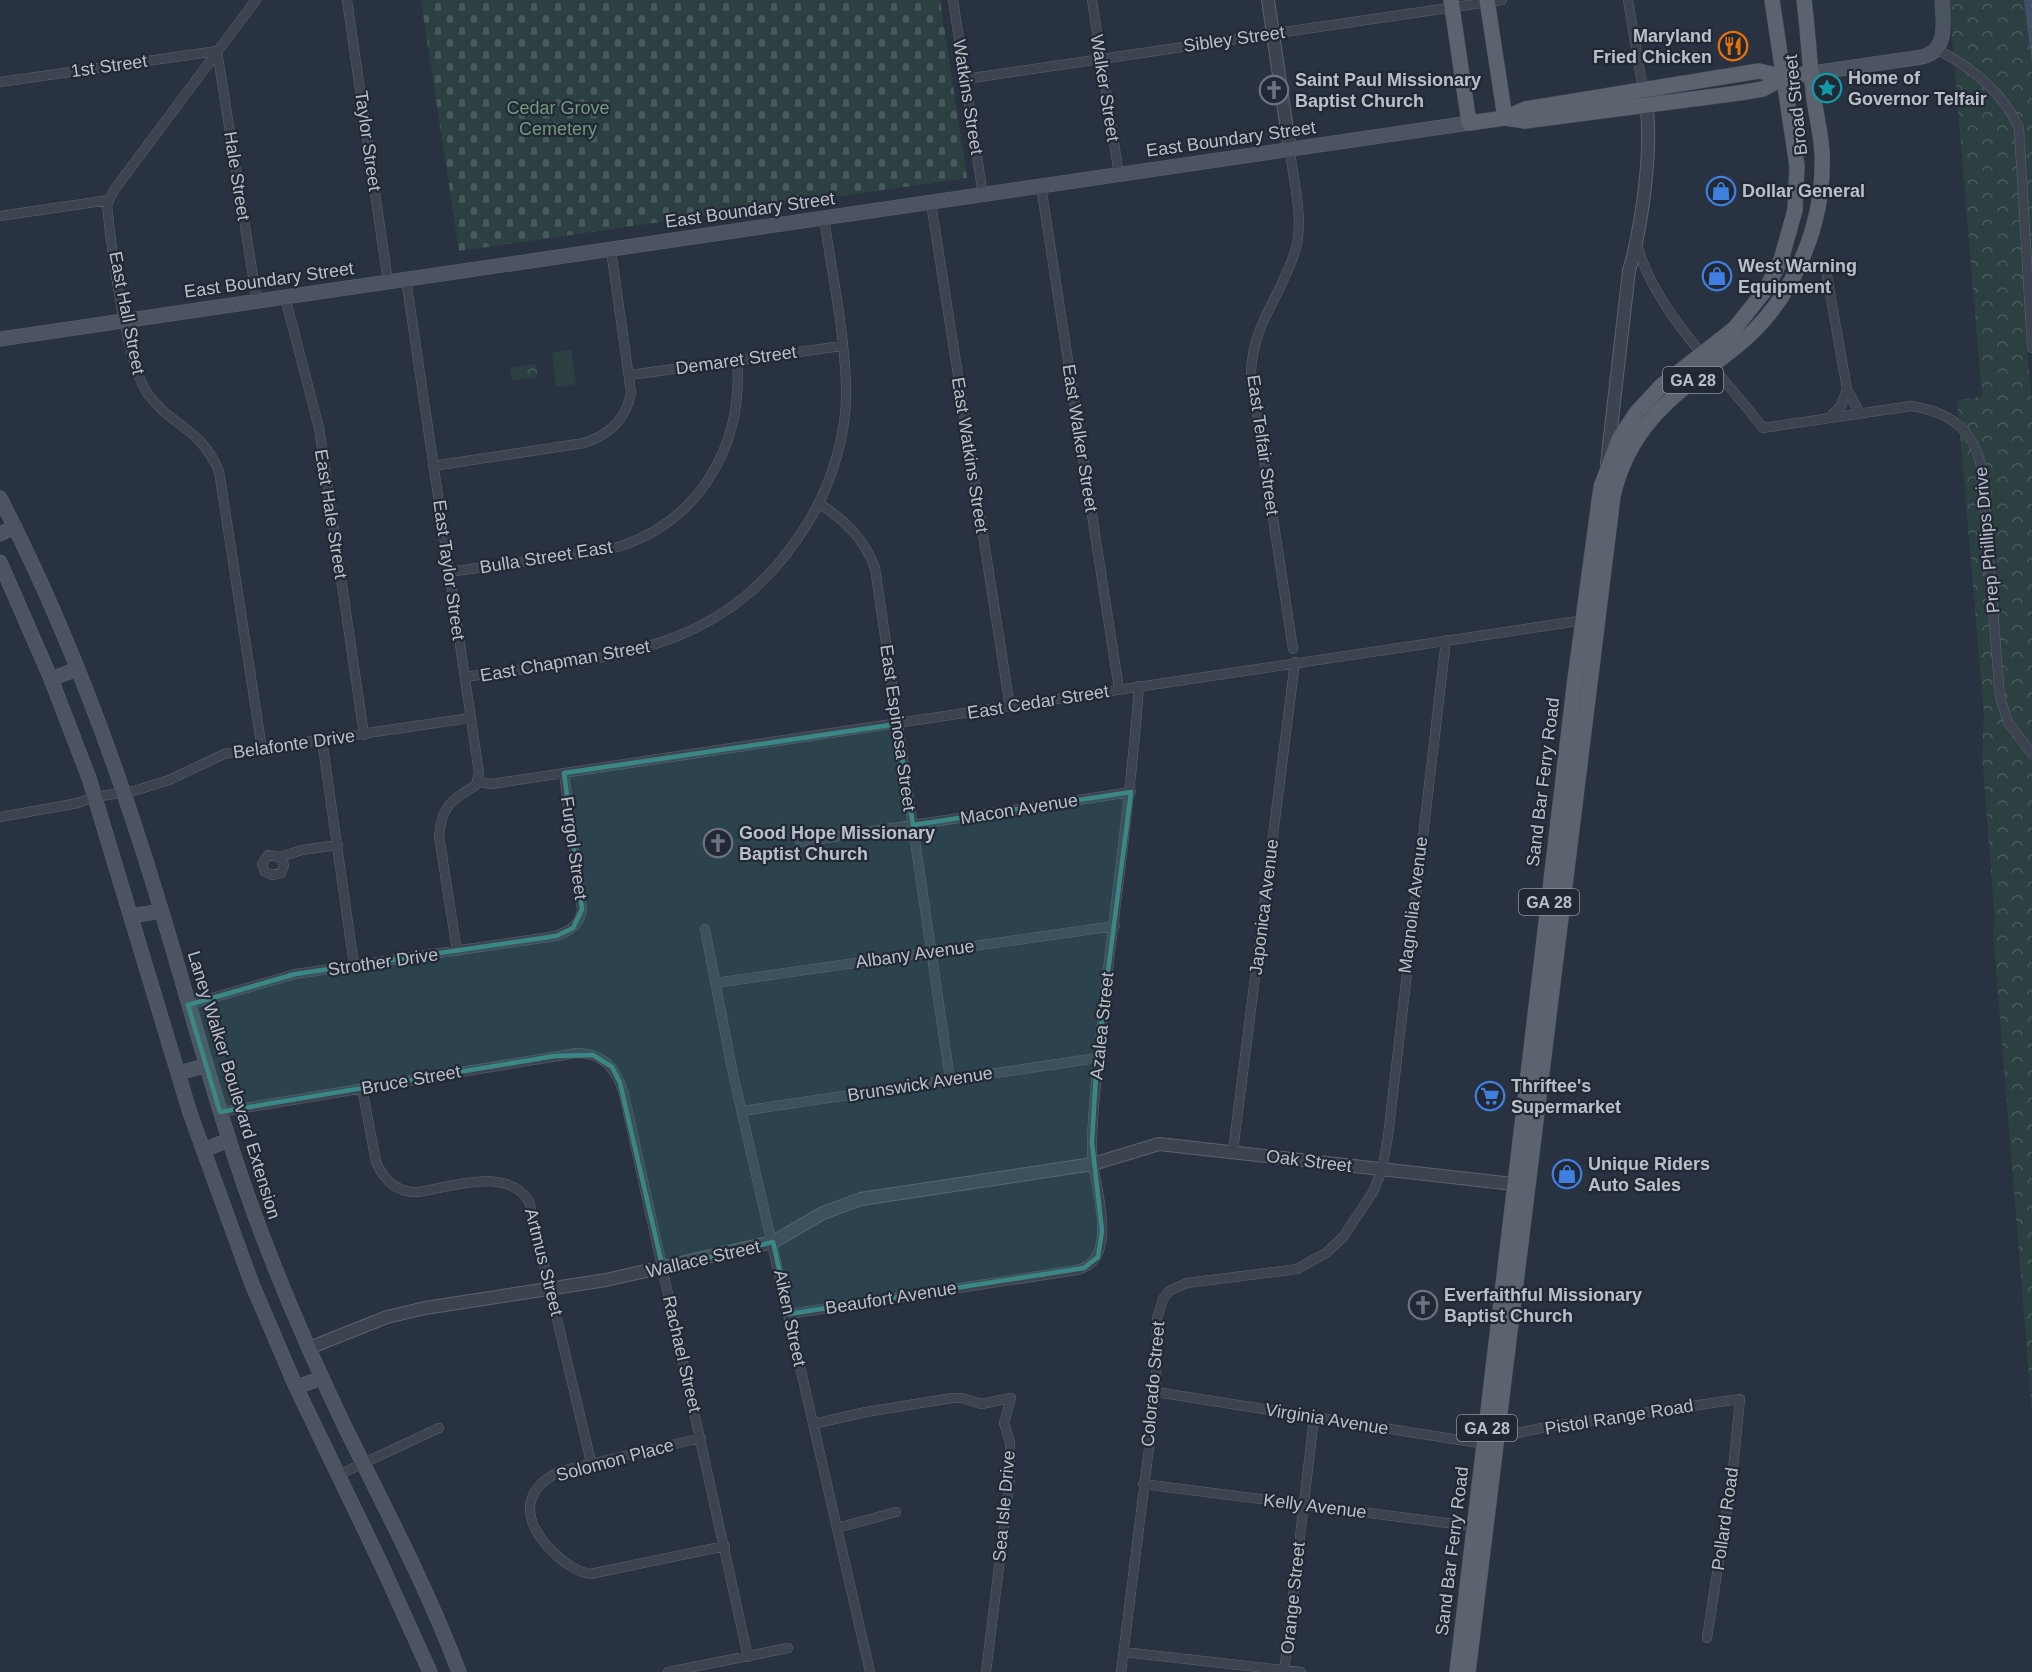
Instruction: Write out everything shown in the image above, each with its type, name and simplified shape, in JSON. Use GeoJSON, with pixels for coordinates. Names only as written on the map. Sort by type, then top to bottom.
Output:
{"type":"FeatureCollection","features":[{"type":"Feature","properties":{"kind":"main road","name":"Broad Street"},"geometry":{"type":"LineString","coordinates":[[1608,525],[1617,480],[1638,435],[1756,303],[1775,272],[1786,242],[1795,210],[1796,150],[1772,0]]}},
{"type":"Feature","properties":{"kind":"main road","name":"Broad Street"},"geometry":{"type":"LineString","coordinates":[[1606,470],[1619,439],[1637,412],[1662,386],[1708,359],[1763,321],[1789,284],[1806,250],[1819,201],[1822,167],[1804,0]]}},
{"type":"Feature","properties":{"kind":"main road"},"geometry":{"type":"LineString","coordinates":[[1938,50],[1943,36],[1942,0]]}},
{"type":"Feature","properties":{"kind":"main road"},"geometry":{"type":"LineString","coordinates":[[1492,1],[1505,118]]}},
{"type":"Feature","properties":{"kind":"main road"},"geometry":{"type":"LineString","coordinates":[[1451,4],[1469,123]]}},
{"type":"Feature","properties":{"kind":"main road","name":"East Boundary Street"},"geometry":{"type":"LineString","coordinates":[[0,339],[1505,118],[1525,109],[1645,97],[1760,71],[1784,77],[1922,57],[1938,50]]}},
{"type":"Feature","properties":{"kind":"main road","name":"Sand Bar Ferry Road"},"geometry":{"type":"LineString","coordinates":[[1591,620],[1598,504],[1606,470]]}},
{"type":"Feature","properties":{"kind":"main road","name":"Laney Walker Boulevard Extension"},"geometry":{"type":"LineString","coordinates":[[0,498],[15,526],[77,669],[124,794],[161,911],[219,1112],[262,1234],[322,1378],[425,1593],[459,1672]]}},
{"type":"Feature","properties":{"kind":"main road","name":"Sand Bar Ferry Road"},"geometry":{"type":"LineString","coordinates":[[1468,1672],[1491,1440],[1591,620],[1608,525]]}},
{"type":"Feature","properties":{"kind":"main road"},"geometry":{"type":"LineString","coordinates":[[0,534],[15,526]]}},
{"type":"Feature","properties":{"kind":"main road"},"geometry":{"type":"LineString","coordinates":[[0,562],[51,679],[94,797],[178,1073],[203,1150],[252,1284],[296,1387],[399,1601],[430,1672]]}},
{"type":"Feature","properties":{"kind":"main road"},"geometry":{"type":"LineString","coordinates":[[51,679],[77,669]]}},
{"type":"Feature","properties":{"kind":"main road"},"geometry":{"type":"LineString","coordinates":[[132,916],[161,911]]}},
{"type":"Feature","properties":{"kind":"main road"},"geometry":{"type":"LineString","coordinates":[[178,1073],[205,1066]]}},
{"type":"Feature","properties":{"kind":"main road"},"geometry":{"type":"LineString","coordinates":[[203,1150],[229,1140]]}},
{"type":"Feature","properties":{"kind":"main road"},"geometry":{"type":"LineString","coordinates":[[296,1387],[322,1378]]}},
{"type":"Feature","properties":{"kind":"main road","name":"Sand Bar Ferry Road"},"geometry":{"type":"LineString","coordinates":[[1457,1672],[1481,1527]]}},
{"type":"Feature","properties":{"kind":"street"},"geometry":{"type":"LineString","coordinates":[[0,216],[109,200],[256,0]]}},
{"type":"Feature","properties":{"kind":"street","name":"Taylor Street"},"geometry":{"type":"LineString","coordinates":[[347,0],[388,282]]}},
{"type":"Feature","properties":{"kind":"street","name":"Watkins Street"},"geometry":{"type":"LineString","coordinates":[[953,0],[982,195]]}},
{"type":"Feature","properties":{"kind":"street","name":"Walker Street"},"geometry":{"type":"LineString","coordinates":[[1092,0],[1119,175]]}},
{"type":"Feature","properties":{"kind":"street","name":"East Telfair Street"},"geometry":{"type":"LineString","coordinates":[[1268,0],[1290,150],[1298,214],[1298,238],[1292,258],[1255,340],[1251,374],[1293,649]]}},
{"type":"Feature","properties":{"kind":"street"},"geometry":{"type":"LineString","coordinates":[[1606,470],[1608,433],[1629,272],[1637,244],[1649,131],[1628,0]]}},
{"type":"Feature","properties":{"kind":"street","name":"Sibley Street"},"geometry":{"type":"LineString","coordinates":[[965,79],[1273,34],[1451,4],[1492,1]]}},
{"type":"Feature","properties":{"kind":"street"},"geometry":{"type":"LineString","coordinates":[[1938,50],[1960,61],[1992,90],[2010,111],[2019,128],[2032,348]]}},
{"type":"Feature","properties":{"kind":"street","name":"1st Street"},"geometry":{"type":"LineString","coordinates":[[0,82],[218,51]]}},
{"type":"Feature","properties":{"kind":"street","name":"Hale Street"},"geometry":{"type":"LineString","coordinates":[[218,51],[257,301]]}},
{"type":"Feature","properties":{"kind":"street","name":"East Walker Street"},"geometry":{"type":"LineString","coordinates":[[1041,186],[1119,689]]}},
{"type":"Feature","properties":{"kind":"street","name":"East Hall Street"},"geometry":{"type":"LineString","coordinates":[[109,200],[108,215],[134,366],[141,383],[153,401],[203,442],[219,471],[262,749]]}},
{"type":"Feature","properties":{"kind":"street","name":"East Watkins Street"},"geometry":{"type":"LineString","coordinates":[[931,203],[1010,707]]}},
{"type":"Feature","properties":{"kind":"street","name":"East Chapman Street"},"geometry":{"type":"LineString","coordinates":[[465,677],[616,656],[652,647],[686,634],[730,609],[762,582],[788,552],[820,504],[834,464],[844,415],[846,386],[842,346],[824,218]]}},
{"type":"Feature","properties":{"kind":"street","name":"Prep Phillips Drive"},"geometry":{"type":"LineString","coordinates":[[1637,244],[1651,283],[1763,428],[1911,406],[1933,409],[1954,421],[1975,445],[1982,472],[1988,528],[2000,697],[2008,722],[2032,754]]}},
{"type":"Feature","properties":{"kind":"street"},"geometry":{"type":"LineString","coordinates":[[433,465],[564,447],[596,439],[615,426],[626,411],[631,392],[611,250]]}},
{"type":"Feature","properties":{"kind":"street"},"geometry":{"type":"LineString","coordinates":[[1827,276],[1847,389],[1860,414]]}},
{"type":"Feature","properties":{"kind":"street","name":"East Taylor Street"},"geometry":{"type":"LineString","coordinates":[[406,279],[479,773],[478,782]]}},
{"type":"Feature","properties":{"kind":"street","name":"East Hale Street"},"geometry":{"type":"LineString","coordinates":[[285,297],[319,428],[364,735]]}},
{"type":"Feature","properties":{"kind":"street","name":"Demaret Street"},"geometry":{"type":"LineString","coordinates":[[630,375],[842,346]]}},
{"type":"Feature","properties":{"kind":"street","name":"Bulla Street East"},"geometry":{"type":"LineString","coordinates":[[449,572],[620,546],[648,534],[674,517],[695,498],[711,477],[727,446],[734,425],[738,394],[737,360]]}},
{"type":"Feature","properties":{"kind":"street"},"geometry":{"type":"LineString","coordinates":[[1828,418],[1840,406],[1847,389]]}},
{"type":"Feature","properties":{"kind":"street","name":"East Espinosa Street"},"geometry":{"type":"LineString","coordinates":[[820,504],[857,535],[874,568],[950,1079]]}},
{"type":"Feature","properties":{"kind":"street","name":"East Cedar Street"},"geometry":{"type":"LineString","coordinates":[[478,782],[491,784],[1295,662],[1591,620]]}},
{"type":"Feature","properties":{"kind":"street","name":"Magnolia Avenue"},"geometry":{"type":"LineString","coordinates":[[1382,1170],[1446,640]]}},
{"type":"Feature","properties":{"kind":"street","name":"Japonica Avenue"},"geometry":{"type":"LineString","coordinates":[[1233,1151],[1295,662]]}},
{"type":"Feature","properties":{"kind":"street","name":"Azalea Street"},"geometry":{"type":"LineString","coordinates":[[994,1282],[1084,1268],[1095,1261],[1102,1231],[1093,1164],[1097,1058],[1131,792],[1139,686]]}},
{"type":"Feature","properties":{"kind":"street","name":"Belafonte Drive"},"geometry":{"type":"LineString","coordinates":[[0,818],[78,803],[94,797],[124,794],[169,780],[224,754],[470,718]]}},
{"type":"Feature","properties":{"kind":"street"},"geometry":{"type":"LineString","coordinates":[[322,740],[354,965]]}},
{"type":"Feature","properties":{"kind":"street","name":"Furgol Street"},"geometry":{"type":"LineString","coordinates":[[564,773],[582,909],[578,923]]}},
{"type":"Feature","properties":{"kind":"street"},"geometry":{"type":"LineString","coordinates":[[457,951],[439,836],[440,819],[450,801],[478,782]]}},
{"type":"Feature","properties":{"kind":"street","name":"Macon Avenue"},"geometry":{"type":"LineString","coordinates":[[801,842],[1131,792]]}},
{"type":"Feature","properties":{"kind":"street"},"geometry":{"type":"LineString","coordinates":[[280,857],[302,850],[338,845]]}},
{"type":"Feature","properties":{"kind":"street","name":"Strother Drive"},"geometry":{"type":"LineString","coordinates":[[188,1005],[295,974],[556,936],[578,923]]}},
{"type":"Feature","properties":{"kind":"street","name":"Albany Avenue"},"geometry":{"type":"LineString","coordinates":[[715,983],[1115,926]]}},
{"type":"Feature","properties":{"kind":"street","name":"Aiken Street"},"geometry":{"type":"LineString","coordinates":[[705,929],[742,1111],[870,1672]]}},
{"type":"Feature","properties":{"kind":"street","name":"Bruce Street"},"geometry":{"type":"LineString","coordinates":[[219,1112],[576,1053],[602,1058]]}},
{"type":"Feature","properties":{"kind":"street","name":"Rachael Street"},"geometry":{"type":"LineString","coordinates":[[602,1058],[612,1066],[620,1083],[748,1657]]}},
{"type":"Feature","properties":{"kind":"street","name":"Brunswick Avenue"},"geometry":{"type":"LineString","coordinates":[[742,1111],[1097,1058]]}},
{"type":"Feature","properties":{"kind":"street","name":"Artmus Street"},"geometry":{"type":"LineString","coordinates":[[362,1088],[372,1149],[381,1173],[387,1181],[409,1192],[501,1181],[517,1187],[524,1193],[533,1211],[591,1462]]}},
{"type":"Feature","properties":{"kind":"street","name":"Oak Street"},"geometry":{"type":"LineString","coordinates":[[1093,1164],[1158,1144],[1523,1185]]}},
{"type":"Feature","properties":{"kind":"street","name":"Wallace Street"},"geometry":{"type":"LineString","coordinates":[[309,1348],[396,1314],[606,1280],[663,1269],[773,1242],[823,1213],[861,1199],[1093,1164]]}},
{"type":"Feature","properties":{"kind":"street","name":"Colorado Street"},"geometry":{"type":"LineString","coordinates":[[1121,1672],[1156,1392],[1157,1319],[1163,1299],[1169,1291],[1194,1282],[1274,1273],[1309,1265],[1334,1246],[1349,1228],[1373,1192],[1382,1170]]}},
{"type":"Feature","properties":{"kind":"street","name":"Beaufort Avenue"},"geometry":{"type":"LineString","coordinates":[[789,1314],[994,1282]]}},
{"type":"Feature","properties":{"kind":"street","name":"Virginia Avenue"},"geometry":{"type":"LineString","coordinates":[[1156,1392],[1314,1418],[1491,1440]]}},
{"type":"Feature","properties":{"kind":"street","name":"Sea Isle Drive"},"geometry":{"type":"LineString","coordinates":[[813,1424],[866,1412],[951,1398],[962,1398],[981,1404],[1011,1398],[1004,1423],[1010,1442],[1010,1478],[986,1672]]}},
{"type":"Feature","properties":{"kind":"street","name":"Pistol Range Road"},"geometry":{"type":"LineString","coordinates":[[1491,1440],[1740,1399]]}},
{"type":"Feature","properties":{"kind":"street","name":"Pollard Road"},"geometry":{"type":"LineString","coordinates":[[1707,1638],[1733,1469],[1740,1399]]}},
{"type":"Feature","properties":{"kind":"street","name":"Orange Street"},"geometry":{"type":"LineString","coordinates":[[1284,1671],[1314,1418]]}},
{"type":"Feature","properties":{"kind":"street"},"geometry":{"type":"LineString","coordinates":[[338,1474],[439,1428]]}},
{"type":"Feature","properties":{"kind":"street","name":"Solomon Place"},"geometry":{"type":"LineString","coordinates":[[701,1438],[560,1471],[543,1481],[533,1494],[529,1509],[531,1521],[546,1544],[576,1570],[590,1574],[725,1546]]}},
{"type":"Feature","properties":{"kind":"street","name":"Kelly Avenue"},"geometry":{"type":"LineString","coordinates":[[1143,1484],[1481,1527]]}},
{"type":"Feature","properties":{"kind":"street"},"geometry":{"type":"LineString","coordinates":[[837,1528],[896,1512]]}},
{"type":"Feature","properties":{"kind":"street"},"geometry":{"type":"LineString","coordinates":[[668,1672],[788,1648]]}},
{"type":"Feature","properties":{"kind":"street"},"geometry":{"type":"LineString","coordinates":[[1124,1652],[1301,1672]]}},
{"type":"Feature","properties":{"kind":"highlighted area"},"geometry":{"type":"Polygon","coordinates":[[[897,724],[913,825],[1131,792],[1097,1058],[1092,1142],[1102,1231],[1098,1257],[1084,1268],[789,1314],[773,1242],[663,1269],[620,1083],[612,1067],[593,1055],[555,1056],[220,1112],[188,1005],[295,974],[556,936],[573,928],[582,909],[564,773],[897,724]]]}},
{"type":"Feature","properties":{"kind":"green space","name":"Cedar Grove Cemetery"},"geometry":{"type":"Polygon","coordinates":[[[421,0],[940,0],[967,178],[459,251],[421,0]]]}},
{"type":"Feature","properties":{"kind":"green space"},"geometry":{"type":"Polygon","coordinates":[[[1949,0],[2032,0],[2032,329],[2025,329],[2032,402],[2032,1413],[1993,933],[1995,922],[1982,755],[1984,715],[1957,400],[1982,397],[1949,0]]]}},
{"type":"Feature","properties":{"kind":"green space"},"geometry":{"type":"Polygon","coordinates":[[[571,350],[576,384],[556,387],[552,352],[571,350]]]}},
{"type":"Feature","properties":{"kind":"green space"},"geometry":{"type":"Polygon","coordinates":[[[536,364],[538,377],[512,381],[510,368],[536,364]]]}},
{"type":"Feature","properties":{"kind":"water"},"geometry":{"type":"Polygon","coordinates":[[[2024,0],[2032,0],[2032,63],[2024,0]]]}},
{"type":"Feature","properties":{"kind":"place","name":"Maryland Fried Chicken"},"geometry":{"type":"Point","coordinates":[1733,46]}},
{"type":"Feature","properties":{"kind":"place","name":"Home of Governor Telfair"},"geometry":{"type":"Point","coordinates":[1827,88]}},
{"type":"Feature","properties":{"kind":"place","name":"Saint Paul Missionary Baptist Church"},"geometry":{"type":"Point","coordinates":[1274,90]}},
{"type":"Feature","properties":{"kind":"place","name":"Dollar General"},"geometry":{"type":"Point","coordinates":[1721,191]}},
{"type":"Feature","properties":{"kind":"place","name":"West Warning Equipment"},"geometry":{"type":"Point","coordinates":[1717,276]}},
{"type":"Feature","properties":{"kind":"place","name":"Good Hope Missionary Baptist Church"},"geometry":{"type":"Point","coordinates":[718,843]}},
{"type":"Feature","properties":{"kind":"place","name":"Thriftee's Supermarket"},"geometry":{"type":"Point","coordinates":[1490,1096]}},
{"type":"Feature","properties":{"kind":"place","name":"Unique Riders Auto Sales"},"geometry":{"type":"Point","coordinates":[1567,1174]}},
{"type":"Feature","properties":{"kind":"place","name":"Everfaithful Missionary Baptist Church"},"geometry":{"type":"Point","coordinates":[1423,1305]}}]}
